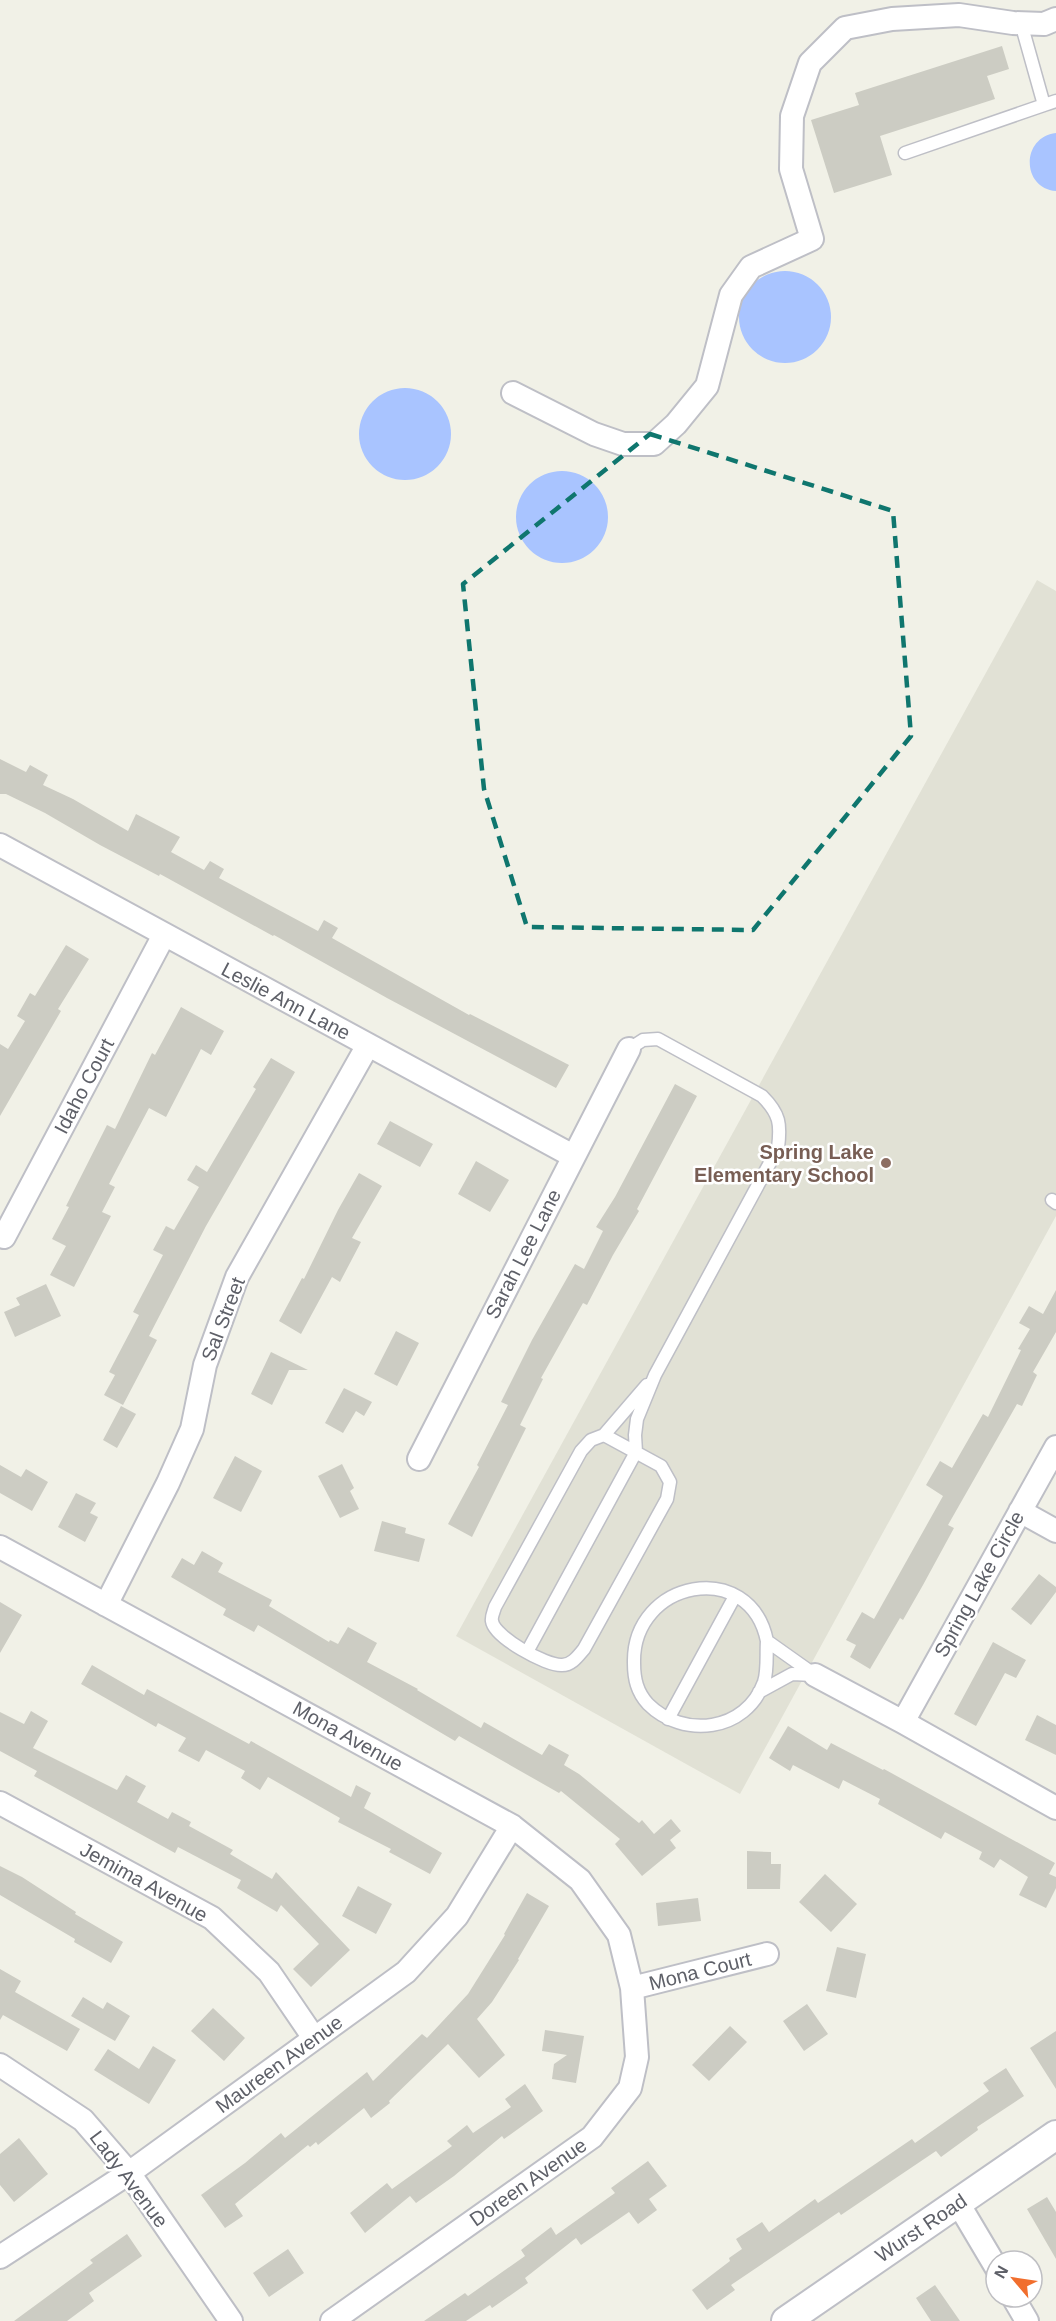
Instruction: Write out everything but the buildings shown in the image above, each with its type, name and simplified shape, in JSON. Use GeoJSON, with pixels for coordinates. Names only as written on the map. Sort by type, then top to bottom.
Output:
{"type":"FeatureCollection","features":[{"type":"Feature","properties":{"kind":"street"},"geometry":{"type":"LineString","coordinates":[[513,393],[594,434],[623,444],[654,444],[676,424],[707,386],[731,295],[751,267],[812,239],[791,169],[792,116],[810,63],[845,28],[892,19],[959,15],[1044,24],[1056,19]]}},
{"type":"Feature","properties":{"kind":"street","name":"Leslie Ann Lane"},"geometry":{"type":"LineString","coordinates":[[0,846],[573,1156]]}},
{"type":"Feature","properties":{"kind":"street","name":"Idaho Court"},"geometry":{"type":"LineString","coordinates":[[4,1237],[164,935]]}},
{"type":"Feature","properties":{"kind":"street","name":"Sal Street"},"geometry":{"type":"LineString","coordinates":[[106,1605],[168,1483],[192,1429],[205,1365],[237,1277],[368,1045]]}},
{"type":"Feature","properties":{"kind":"street","name":"Sarah Lee Lane"},"geometry":{"type":"LineString","coordinates":[[419,1459],[629,1049]]}},
{"type":"Feature","properties":{"kind":"street","name":"Spring Lake Circle"},"geometry":{"type":"LineString","coordinates":[[903,1722],[1056,1447]]}},
{"type":"Feature","properties":{"kind":"street"},"geometry":{"type":"LineString","coordinates":[[1020,1511],[1056,1531]]}},
{"type":"Feature","properties":{"kind":"street","name":"Mona Avenue"},"geometry":{"type":"LineString","coordinates":[[0,1548],[512,1826],[580,1880],[619,1935],[632,1988]]}},
{"type":"Feature","properties":{"kind":"street"},"geometry":{"type":"LineString","coordinates":[[815,1675],[1056,1808]]}},
{"type":"Feature","properties":{"kind":"street","name":"Jemima Avenue"},"geometry":{"type":"LineString","coordinates":[[0,1803],[212,1918],[269,1972],[314,2038]]}},
{"type":"Feature","properties":{"kind":"street","name":"Maureen Avenue"},"geometry":{"type":"LineString","coordinates":[[0,2257],[129,2173],[406,1972],[457,1916],[512,1826]]}},
{"type":"Feature","properties":{"kind":"street","name":"Mona Court"},"geometry":{"type":"LineString","coordinates":[[632,1988],[767,1954]]}},
{"type":"Feature","properties":{"kind":"street","name":"Doreen Avenue"},"geometry":{"type":"LineString","coordinates":[[332,2321],[592,2137],[630,2088],[637,2057],[632,1988]]}},
{"type":"Feature","properties":{"kind":"street","name":"Lady Avenue"},"geometry":{"type":"LineString","coordinates":[[0,2065],[83,2120],[129,2173],[231,2321]]}},
{"type":"Feature","properties":{"kind":"street","name":"Wurst Road"},"geometry":{"type":"LineString","coordinates":[[786,2321],[1056,2135]]}},
{"type":"Feature","properties":{"kind":"street"},"geometry":{"type":"LineString","coordinates":[[958,2203],[985,2249]]}},
{"type":"Feature","properties":{"kind":"lane"},"geometry":{"type":"LineString","coordinates":[[905,153],[1050,103],[1021,23]]}},
{"type":"Feature","properties":{"kind":"lane"},"geometry":{"type":"LineString","coordinates":[[527,1652],[636,1452],[637,1419],[655,1375],[778,1148],[780,1127],[775,1109],[762,1096],[658,1040],[643,1040],[629,1049]]}},
{"type":"Feature","properties":{"kind":"lane"},"geometry":{"type":"LineString","coordinates":[[604,1436],[661,1466],[670,1482],[667,1499],[584,1649],[574,1661],[562,1665],[556,1664],[527,1652],[497,1632],[492,1620],[495,1607],[580,1451],[591,1440],[604,1436],[655,1375]]}},
{"type":"Feature","properties":{"kind":"lane"},"geometry":{"type":"LineString","coordinates":[[687,1589],[719,1590],[735,1596],[751,1608],[764,1626],[767,1641],[765,1681],[745,1709],[725,1724],[689,1727],[668,1719],[655,1711],[643,1699],[637,1688],[633,1652],[638,1634],[653,1611],[666,1598],[687,1589]]}},
{"type":"Feature","properties":{"kind":"lane"},"geometry":{"type":"LineString","coordinates":[[668,1719],[735,1596]]}},
{"type":"Feature","properties":{"kind":"lane"},"geometry":{"type":"LineString","coordinates":[[767,1641],[815,1675]]}},
{"type":"Feature","properties":{"kind":"lane"},"geometry":{"type":"LineString","coordinates":[[759,1692],[792,1674],[815,1675]]}},
{"type":"Feature","properties":{"kind":"highlighted area"},"geometry":{"type":"Polygon","coordinates":[[[650,434],[893,511],[911,736],[753,930],[527,927],[484,789],[463,584],[650,434]]]}},
{"type":"Feature","properties":{"kind":"shaded area","name":"Spring Lake Elementary School"},"geometry":{"type":"Polygon","coordinates":[[[1037,580],[1056,591],[1056,1216],[740,1794],[456,1636],[1037,580]]]}},
{"type":"Feature","properties":{"kind":"water"},"geometry":{"type":"Polygon","coordinates":[[[1056,133],[1056,191],[1045,188],[1036,181],[1031,172],[1030,162],[1031,152],[1036,143],[1056,133]]]}},
{"type":"Feature","properties":{"kind":"water"},"geometry":{"type":"Polygon","coordinates":[[[785,271],[803,274],[818,284],[828,299],[831,317],[828,335],[818,350],[803,360],[785,363],[767,360],[752,350],[742,335],[739,317],[742,299],[752,284],[767,274],[785,271]]]}},
{"type":"Feature","properties":{"kind":"water"},"geometry":{"type":"Polygon","coordinates":[[[405,388],[423,391],[438,401],[448,416],[451,434],[448,452],[438,467],[423,477],[405,480],[387,477],[372,467],[362,452],[359,434],[362,416],[372,401],[387,391],[405,388]]]}},
{"type":"Feature","properties":{"kind":"water"},"geometry":{"type":"Polygon","coordinates":[[[562,471],[580,474],[595,484],[605,499],[608,517],[605,535],[595,550],[580,560],[562,563],[544,560],[529,550],[519,535],[516,517],[519,499],[529,484],[544,474],[562,471]]]}},
{"type":"Feature","properties":{"kind":"place","name":"Spring Lake Elementary School"},"geometry":{"type":"Point","coordinates":[886,1163]}}]}
